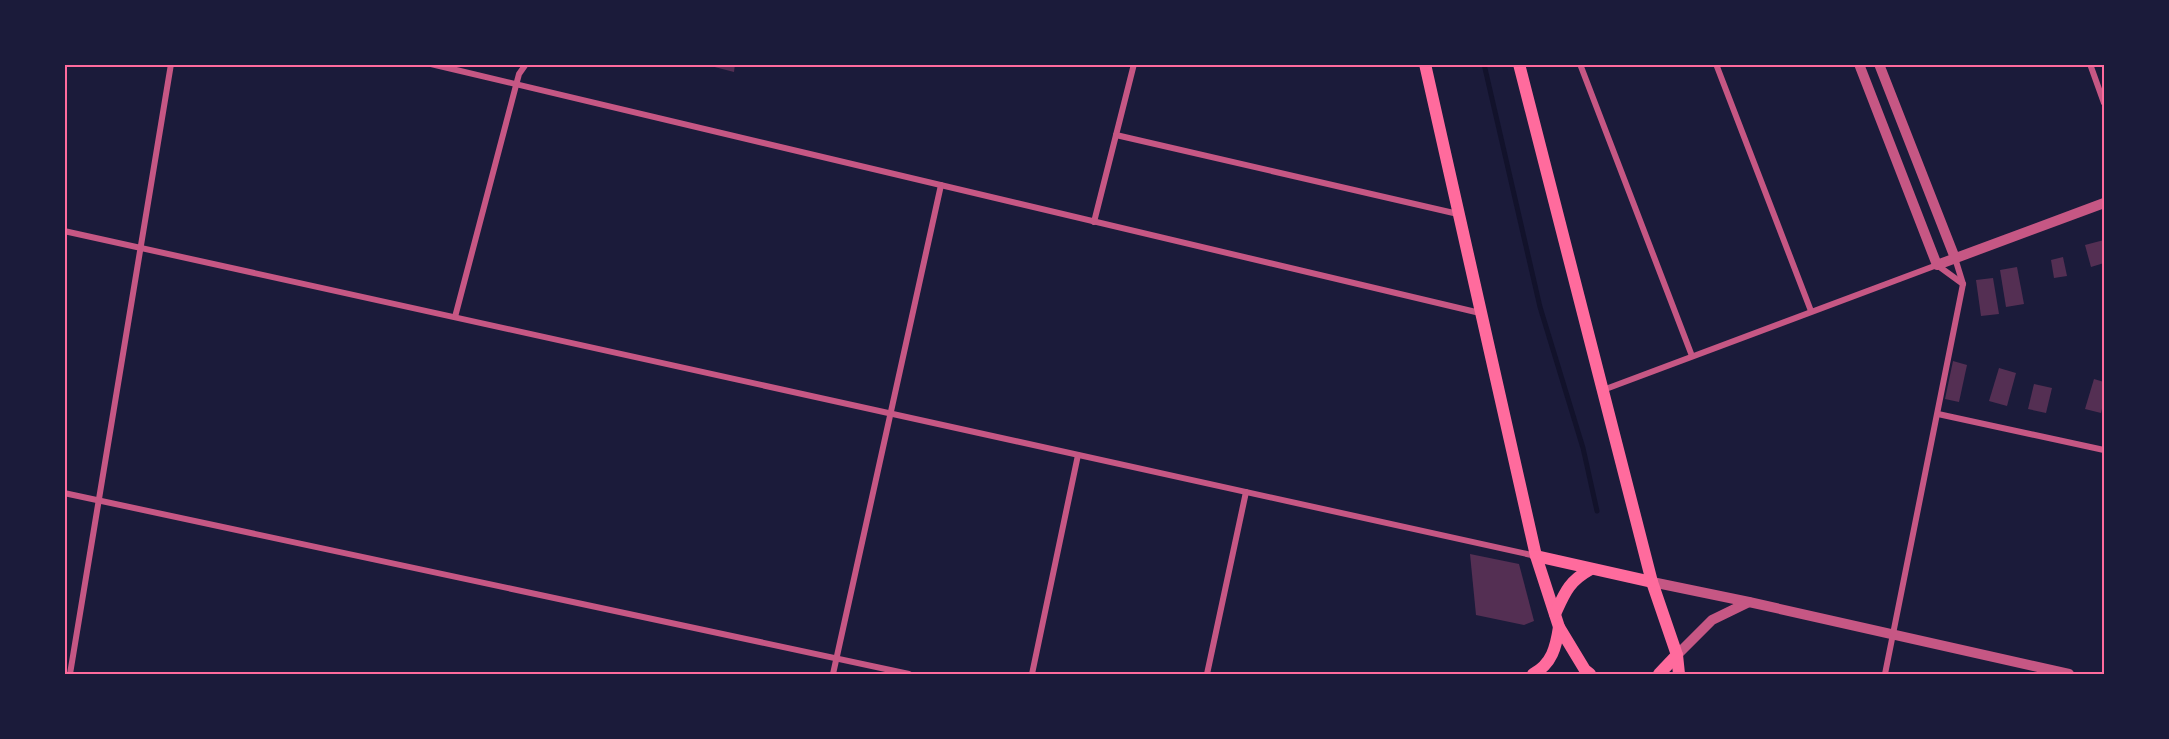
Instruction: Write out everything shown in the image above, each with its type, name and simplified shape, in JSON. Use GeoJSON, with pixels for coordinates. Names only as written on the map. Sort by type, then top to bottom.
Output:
{"type":"FeatureCollection","features":[{"type":"Feature","properties":{"kind":"main road"},"geometry":{"type":"LineString","coordinates":[[1425,64],[1536,556],[1557,620],[1590,675]]}},
{"type":"Feature","properties":{"kind":"main road"},"geometry":{"type":"LineString","coordinates":[[1519,64],[1652,582],[1677,655],[1679,675]]}},
{"type":"Feature","properties":{"kind":"main road"},"geometry":{"type":"LineString","coordinates":[[1536,556],[1652,582]]}},
{"type":"Feature","properties":{"kind":"main road"},"geometry":{"type":"LineString","coordinates":[[1533,675],[1544,669],[1556,649],[1557,620],[1566,592],[1576,577],[1591,569]]}},
{"type":"Feature","properties":{"kind":"main road"},"geometry":{"type":"LineString","coordinates":[[1659,675],[1677,655]]}},
{"type":"Feature","properties":{"kind":"street"},"geometry":{"type":"LineString","coordinates":[[70,675],[171,64]]}},
{"type":"Feature","properties":{"kind":"street"},"geometry":{"type":"LineString","coordinates":[[430,64],[1480,313]]}},
{"type":"Feature","properties":{"kind":"street"},"geometry":{"type":"LineString","coordinates":[[455,318],[516,85],[526,64]]}},
{"type":"Feature","properties":{"kind":"street"},"geometry":{"type":"LineString","coordinates":[[1094,222],[1134,64]]}},
{"type":"Feature","properties":{"kind":"street"},"geometry":{"type":"LineString","coordinates":[[1580,64],[1692,356]]}},
{"type":"Feature","properties":{"kind":"street"},"geometry":{"type":"LineString","coordinates":[[1716,64],[1811,311]]}},
{"type":"Feature","properties":{"kind":"street"},"geometry":{"type":"LineString","coordinates":[[1859,64],[1937,265],[1963,284]]}},
{"type":"Feature","properties":{"kind":"street"},"geometry":{"type":"LineString","coordinates":[[1879,64],[1955,258],[1963,284],[1885,675]]}},
{"type":"Feature","properties":{"kind":"street"},"geometry":{"type":"LineString","coordinates":[[2090,64],[2104,103]]}},
{"type":"Feature","properties":{"kind":"street"},"geometry":{"type":"LineString","coordinates":[[1116,135],[1458,214]]}},
{"type":"Feature","properties":{"kind":"street"},"geometry":{"type":"LineString","coordinates":[[833,675],[941,185]]}},
{"type":"Feature","properties":{"kind":"street"},"geometry":{"type":"LineString","coordinates":[[1602,390],[2104,203]]}},
{"type":"Feature","properties":{"kind":"street"},"geometry":{"type":"LineString","coordinates":[[64,231],[1536,556]]}},
{"type":"Feature","properties":{"kind":"street"},"geometry":{"type":"LineString","coordinates":[[1938,414],[2104,450]]}},
{"type":"Feature","properties":{"kind":"street"},"geometry":{"type":"LineString","coordinates":[[1032,675],[1078,455]]}},
{"type":"Feature","properties":{"kind":"street"},"geometry":{"type":"LineString","coordinates":[[1207,675],[1246,492]]}},
{"type":"Feature","properties":{"kind":"street"},"geometry":{"type":"LineString","coordinates":[[64,493],[909,675]]}},
{"type":"Feature","properties":{"kind":"street"},"geometry":{"type":"LineString","coordinates":[[1652,582],[2069,675]]}},
{"type":"Feature","properties":{"kind":"street"},"geometry":{"type":"LineString","coordinates":[[1677,655],[1712,620],[1749,602]]}},
{"type":"Feature","properties":{"kind":"building"},"geometry":{"type":"Polygon","coordinates":[[[703,64],[735,64],[734,72],[703,64]]]}},
{"type":"Feature","properties":{"kind":"building"},"geometry":{"type":"Polygon","coordinates":[[[2104,240],[2104,263],[2091,267],[2085,245],[2104,240]]]}},
{"type":"Feature","properties":{"kind":"building"},"geometry":{"type":"Polygon","coordinates":[[[2063,257],[2067,276],[2054,278],[2051,260],[2063,257]]]}},
{"type":"Feature","properties":{"kind":"building"},"geometry":{"type":"Polygon","coordinates":[[[2017,267],[2024,304],[2006,307],[2000,270],[2017,267]]]}},
{"type":"Feature","properties":{"kind":"building"},"geometry":{"type":"Polygon","coordinates":[[[1993,278],[1999,314],[1981,316],[1976,280],[1993,278]]]}},
{"type":"Feature","properties":{"kind":"building"},"geometry":{"type":"Polygon","coordinates":[[[1953,361],[1967,365],[1959,402],[1945,399],[1953,361]]]}},
{"type":"Feature","properties":{"kind":"building"},"geometry":{"type":"Polygon","coordinates":[[[1999,368],[2016,373],[2007,406],[1989,401],[1999,368]]]}},
{"type":"Feature","properties":{"kind":"building"},"geometry":{"type":"Polygon","coordinates":[[[2094,379],[2104,382],[2101,413],[2085,409],[2094,379]]]}},
{"type":"Feature","properties":{"kind":"building"},"geometry":{"type":"Polygon","coordinates":[[[2034,384],[2052,388],[2046,413],[2028,409],[2034,384]]]}},
{"type":"Feature","properties":{"kind":"building"},"geometry":{"type":"Polygon","coordinates":[[[1470,554],[1519,564],[1534,621],[1524,625],[1476,615],[1470,554]]]}},
{"type":"Feature","properties":{"kind":"waterway"},"geometry":{"type":"LineString","coordinates":[[1484,64],[1540,307],[1583,448],[1597,511]]}}]}
